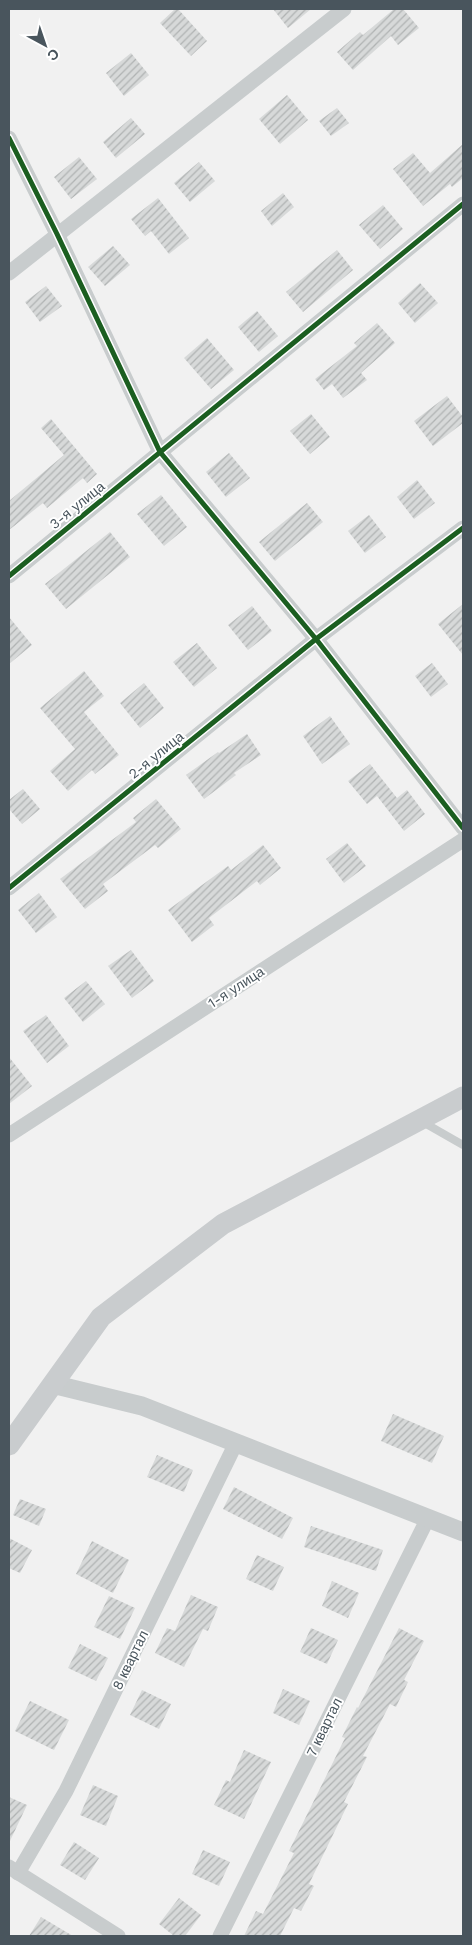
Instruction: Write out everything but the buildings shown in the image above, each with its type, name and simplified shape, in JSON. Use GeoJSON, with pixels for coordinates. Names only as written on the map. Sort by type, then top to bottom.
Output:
{"type":"FeatureCollection","features":[{"type":"Feature","properties":{"kind":"main road"},"geometry":{"type":"LineString","coordinates":[[9,1445],[101,1317],[223,1224],[463,1097]]}},
{"type":"Feature","properties":{"kind":"street"},"geometry":{"type":"LineString","coordinates":[[9,273],[344,9]]}},
{"type":"Feature","properties":{"kind":"street"},"geometry":{"type":"LineString","coordinates":[[9,138],[57,234],[160,452],[316,639],[463,828]]}},
{"type":"Feature","properties":{"kind":"street","name":"3-я улица"},"geometry":{"type":"LineString","coordinates":[[9,576],[463,204]]}},
{"type":"Feature","properties":{"kind":"street","name":"2-я улица"},"geometry":{"type":"LineString","coordinates":[[9,888],[316,639],[463,528]]}},
{"type":"Feature","properties":{"kind":"street","name":"1-я улица"},"geometry":{"type":"LineString","coordinates":[[9,1135],[463,840]]}},
{"type":"Feature","properties":{"kind":"street"},"geometry":{"type":"LineString","coordinates":[[52,1384],[142,1406],[463,1532]]}},
{"type":"Feature","properties":{"kind":"street","name":"8 квартал"},"geometry":{"type":"LineString","coordinates":[[14,1870],[66,1791],[236,1443]]}},
{"type":"Feature","properties":{"kind":"street","name":"7 квартал"},"geometry":{"type":"LineString","coordinates":[[220,1936],[428,1518]]}},
{"type":"Feature","properties":{"kind":"street"},"geometry":{"type":"LineString","coordinates":[[14,1870],[118,1936]]}},
{"type":"Feature","properties":{"kind":"lane"},"geometry":{"type":"LineString","coordinates":[[420,1120],[463,1145]]}},
{"type":"Feature","properties":{"kind":"cycle path"},"geometry":{"type":"LineString","coordinates":[[9,138],[57,234],[160,452],[316,639],[463,828]]}},
{"type":"Feature","properties":{"kind":"cycle path"},"geometry":{"type":"LineString","coordinates":[[9,576],[463,204]]}},
{"type":"Feature","properties":{"kind":"cycle path"},"geometry":{"type":"LineString","coordinates":[[9,888],[316,639],[463,528]]}}]}
